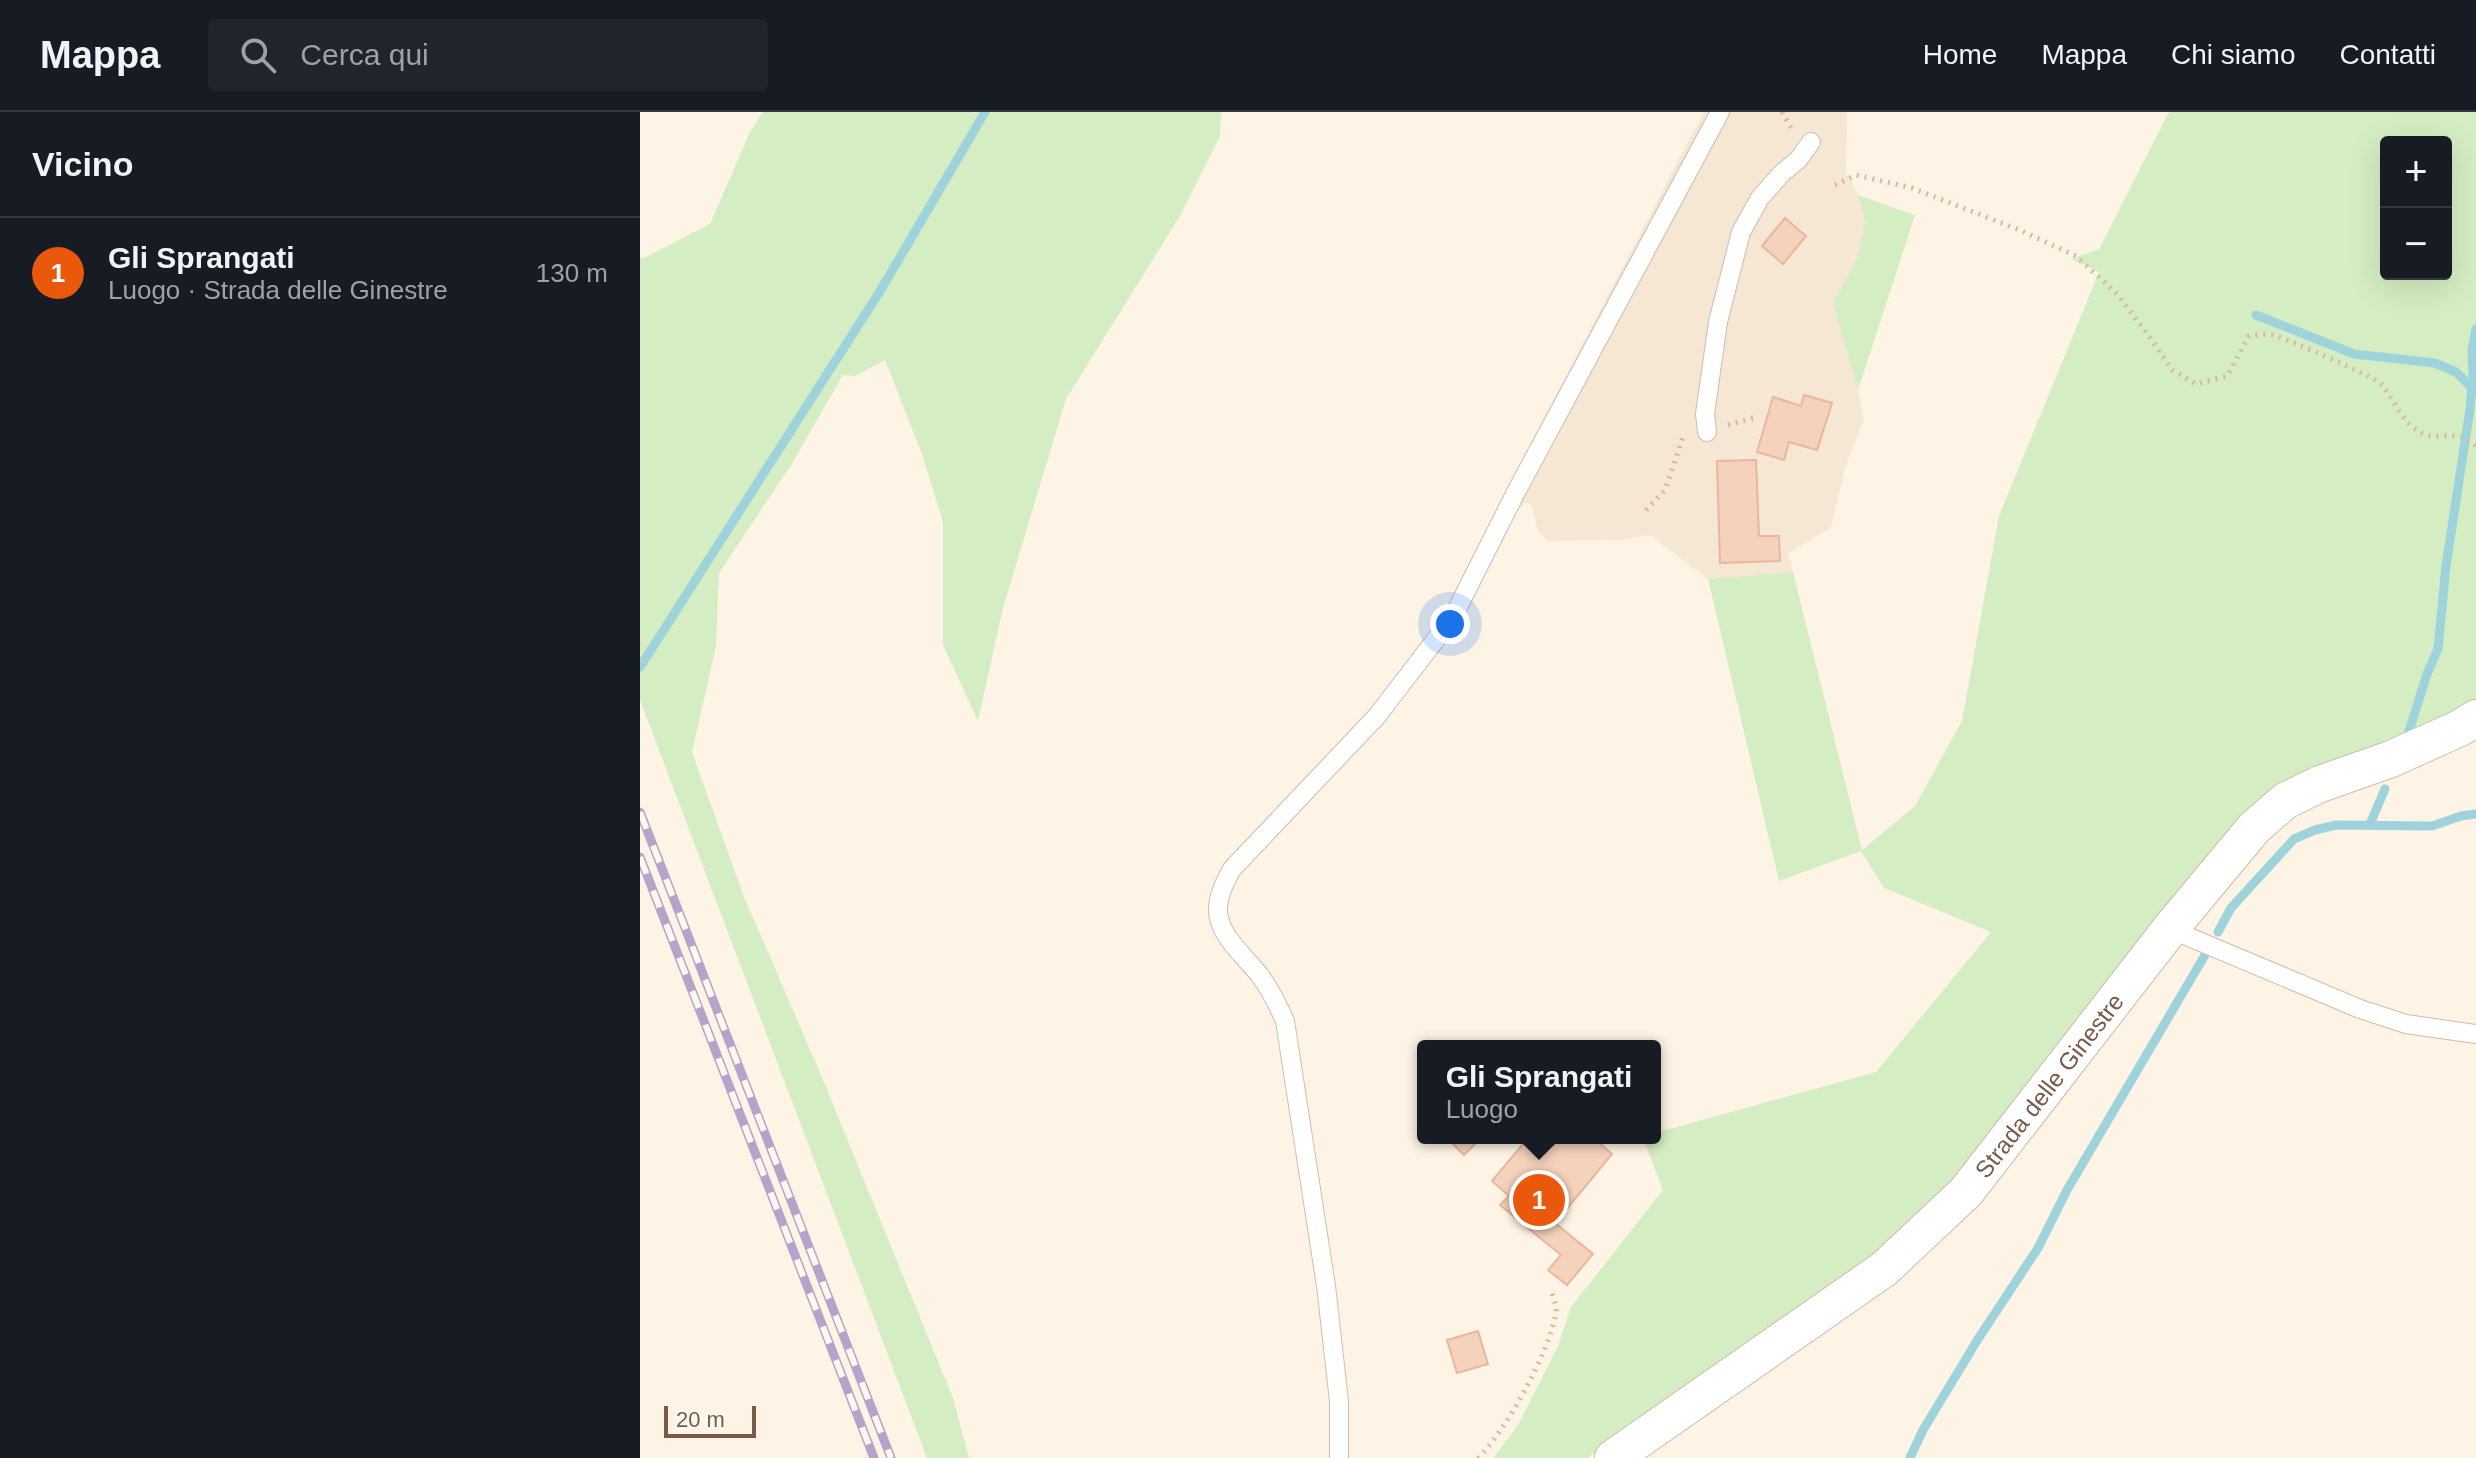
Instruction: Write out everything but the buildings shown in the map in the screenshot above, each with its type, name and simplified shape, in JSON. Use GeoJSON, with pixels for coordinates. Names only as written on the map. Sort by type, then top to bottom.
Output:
{"type":"FeatureCollection","features":[{"type":"Feature","properties":{"kind":"street","name":"Strada delle Ginestre"},"geometry":{"type":"LineString","coordinates":[[1613,1458],[1884,1269],[1923,1235],[1966,1192],[2170,929],[2254,828],[2285,801],[2320,784],[2391,759],[2476,718]]}},
{"type":"Feature","properties":{"kind":"lane"},"geometry":{"type":"LineString","coordinates":[[1339,1458],[1339,1401],[1326,1286],[1285,1021],[1268,987],[1224,931],[1218,912],[1222,887],[1232,869],[1377,716],[1453,617],[1516,492],[1720,112]]}},
{"type":"Feature","properties":{"kind":"lane"},"geometry":{"type":"LineString","coordinates":[[1707,432],[1705,414],[1718,322],[1741,232],[1760,198],[1798,160],[1811,142]]}},
{"type":"Feature","properties":{"kind":"lane"},"geometry":{"type":"LineString","coordinates":[[2170,929],[2360,1009],[2406,1024],[2476,1034]]}},
{"type":"Feature","properties":{"kind":"path"},"geometry":{"type":"LineString","coordinates":[[1835,185],[1856,175],[1912,188],[2076,256],[2118,295],[2172,370],[2196,384],[2227,376],[2249,336],[2270,334],[2379,381],[2394,406],[2414,428],[2433,438],[2466,437],[2476,446]]}},
{"type":"Feature","properties":{"kind":"path"},"geometry":{"type":"LineString","coordinates":[[1478,1458],[1509,1419],[1546,1346],[1556,1309],[1552,1293]]}},
{"type":"Feature","properties":{"kind":"shaded area"},"geometry":{"type":"Polygon","coordinates":[[[1704,112],[1847,112],[1846,172],[1858,195],[1865,221],[1857,259],[1833,303],[1864,419],[1845,468],[1831,527],[1788,554],[1793,572],[1708,579],[1650,535],[1619,540],[1548,541],[1537,530],[1530,503],[1520,508],[1502,498],[1704,112]]]}},
{"type":"Feature","properties":{"kind":"green space"},"geometry":{"type":"Polygon","coordinates":[[[763,112],[1221,112],[1220,136],[1180,216],[1066,399],[1003,608],[978,721],[943,645],[943,522],[922,454],[885,360],[855,376],[843,375],[791,465],[719,573],[716,646],[692,752],[744,897],[821,1075],[953,1398],[969,1458],[927,1458],[640,700],[640,258],[710,224],[750,132],[763,112]]]}},
{"type":"Feature","properties":{"kind":"green space"},"geometry":{"type":"Polygon","coordinates":[[[2169,112],[2476,112],[2476,705],[2318,773],[1920,1223],[1588,1458],[1493,1458],[1518,1425],[1558,1346],[1571,1307],[1663,1190],[1645,1144],[1661,1144],[1661,1131],[1876,1072],[1991,932],[1884,888],[1861,851],[1779,881],[1708,579],[1793,572],[1862,850],[1915,806],[1962,721],[1999,516],[2099,272],[2071,259],[2099,249],[2169,112]]]}},
{"type":"Feature","properties":{"kind":"green space"},"geometry":{"type":"Polygon","coordinates":[[[1858,195],[1915,215],[1858,390],[1833,303],[1857,259],[1865,221],[1858,195]]]}},
{"type":"Feature","properties":{"kind":"waterway"},"geometry":{"type":"LineString","coordinates":[[640,667],[882,288],[985,112]]}},
{"type":"Feature","properties":{"kind":"waterway"},"geometry":{"type":"LineString","coordinates":[[2256,315],[2354,354],[2435,363],[2456,372],[2472,388]]}},
{"type":"Feature","properties":{"kind":"waterway"},"geometry":{"type":"LineString","coordinates":[[2409,731],[2438,649],[2446,566],[2470,409],[2472,350],[2476,329]]}},
{"type":"Feature","properties":{"kind":"waterway"},"geometry":{"type":"LineString","coordinates":[[2370,824],[2385,789]]}},
{"type":"Feature","properties":{"kind":"waterway"},"geometry":{"type":"LineString","coordinates":[[2218,932],[2231,908],[2294,839],[2336,825],[2432,826],[2476,814]]}},
{"type":"Feature","properties":{"kind":"waterway"},"geometry":{"type":"LineString","coordinates":[[1910,1458],[1923,1430],[1978,1339],[2038,1248],[2067,1190],[2205,955]]}},
{"type":"Feature","properties":{"kind":"railway"},"geometry":{"type":"LineString","coordinates":[[640,812],[891,1458]]}},
{"type":"Feature","properties":{"kind":"railway"},"geometry":{"type":"LineString","coordinates":[[640,857],[874,1458]]}},
{"type":"Feature","properties":{"kind":"place","name":"Gli Sprangati"},"geometry":{"type":"Point","coordinates":[1539,1200]}}]}
